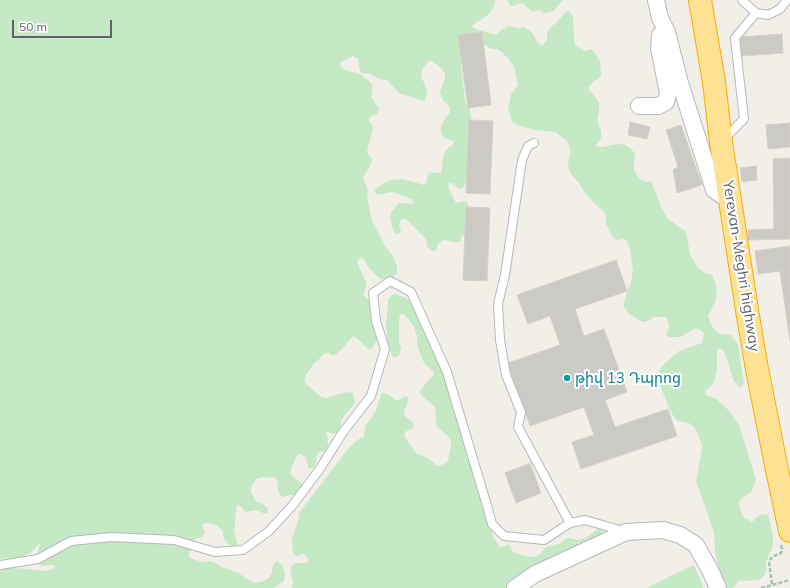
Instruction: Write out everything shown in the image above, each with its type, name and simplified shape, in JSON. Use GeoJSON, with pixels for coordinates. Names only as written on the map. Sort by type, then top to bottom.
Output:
{"type":"FeatureCollection","features":[{"type":"Feature","properties":{"kind":"highway","name":"Yerevan-Meghri highway"},"geometry":{"type":"LineString","coordinates":[[700,0],[714,82],[721,142],[757,369],[790,531]]}},
{"type":"Feature","properties":{"kind":"street"},"geometry":{"type":"LineString","coordinates":[[656,0],[660,18],[667,32],[680,83],[714,190],[730,202]]}},
{"type":"Feature","properties":{"kind":"street"},"geometry":{"type":"LineString","coordinates":[[639,106],[658,106],[666,102],[668,92],[659,48],[660,35],[667,32]]}},
{"type":"Feature","properties":{"kind":"street"},"geometry":{"type":"LineString","coordinates":[[515,588],[535,574],[626,532],[663,530],[680,535],[696,545],[718,588]]}},
{"type":"Feature","properties":{"kind":"lane"},"geometry":{"type":"LineString","coordinates":[[742,0],[756,13],[768,16],[780,9],[787,0]]}},
{"type":"Feature","properties":{"kind":"lane"},"geometry":{"type":"LineString","coordinates":[[721,142],[744,119],[735,38],[756,13]]}},
{"type":"Feature","properties":{"kind":"lane"},"geometry":{"type":"LineString","coordinates":[[534,143],[528,146],[522,160],[505,275],[498,304],[500,340],[506,375],[521,412],[518,427],[570,523]]}},
{"type":"Feature","properties":{"kind":"lane"},"geometry":{"type":"LineString","coordinates":[[0,565],[38,559],[71,541],[111,538],[174,540],[215,552],[244,550],[269,531],[292,506],[319,470],[343,432],[371,396],[385,349],[376,321],[373,292],[390,281],[411,292],[447,372],[492,524],[504,536],[544,540],[570,523],[585,520],[626,532]]}},
{"type":"Feature","properties":{"kind":"path"},"geometry":{"type":"LineString","coordinates":[[761,588],[790,580]]}},
{"type":"Feature","properties":{"kind":"green space"},"geometry":{"type":"Polygon","coordinates":[[[0,0],[496,0],[489,14],[471,27],[495,35],[508,26],[519,28],[523,27],[532,32],[537,42],[542,46],[547,40],[547,33],[553,25],[566,12],[569,11],[573,17],[575,45],[585,51],[592,49],[600,61],[601,76],[588,88],[599,103],[597,121],[601,131],[601,138],[596,147],[619,144],[626,145],[634,152],[634,170],[640,180],[647,182],[651,181],[662,209],[668,219],[686,232],[690,254],[697,267],[705,273],[712,275],[717,292],[715,303],[708,316],[710,323],[720,334],[731,335],[738,344],[744,383],[742,386],[739,387],[734,381],[725,354],[720,348],[717,350],[717,370],[713,384],[705,391],[706,395],[716,399],[730,412],[739,425],[756,480],[750,493],[743,497],[739,502],[743,517],[752,522],[761,514],[768,515],[769,518],[773,536],[773,544],[766,562],[766,572],[764,576],[759,580],[739,581],[733,588],[725,588],[715,553],[714,532],[696,481],[702,444],[695,428],[689,423],[675,419],[658,380],[660,369],[665,363],[679,351],[702,343],[704,334],[696,328],[680,337],[669,337],[666,334],[669,324],[666,317],[655,317],[645,322],[629,314],[624,307],[624,303],[633,271],[630,248],[627,241],[624,239],[616,240],[613,237],[606,224],[606,216],[604,212],[588,197],[571,174],[568,162],[571,151],[567,141],[555,132],[535,130],[513,123],[508,109],[511,94],[518,85],[514,66],[498,49],[491,49],[479,41],[460,41],[465,101],[470,111],[472,122],[467,178],[464,187],[460,189],[452,183],[449,183],[448,186],[456,203],[466,201],[471,211],[467,229],[459,242],[444,240],[438,244],[436,251],[432,251],[427,247],[426,240],[423,236],[406,219],[402,219],[399,224],[401,231],[398,234],[395,233],[393,229],[390,217],[391,213],[398,204],[412,204],[413,201],[411,199],[393,192],[378,195],[375,193],[375,190],[391,180],[403,179],[424,185],[427,182],[428,174],[430,172],[441,173],[444,153],[453,145],[454,142],[446,139],[441,133],[441,125],[450,112],[450,108],[442,99],[440,92],[445,74],[441,68],[432,61],[429,61],[426,64],[422,70],[421,76],[427,90],[424,101],[399,93],[387,80],[362,73],[358,59],[353,56],[340,63],[343,69],[361,75],[370,82],[372,85],[371,96],[379,109],[376,115],[373,115],[368,120],[373,129],[367,150],[372,160],[363,178],[368,191],[367,198],[372,220],[385,246],[392,255],[397,266],[397,273],[388,279],[380,279],[369,268],[362,257],[357,262],[366,282],[364,296],[376,306],[380,317],[377,339],[372,349],[368,349],[353,336],[335,355],[325,353],[314,363],[306,375],[304,382],[321,397],[328,398],[349,392],[353,393],[355,403],[341,420],[341,427],[336,433],[333,434],[326,431],[328,437],[327,451],[319,452],[313,468],[309,469],[303,455],[300,454],[295,459],[290,472],[292,476],[305,486],[297,497],[290,495],[283,497],[280,495],[277,488],[277,480],[274,477],[263,477],[256,479],[252,485],[251,492],[256,502],[263,504],[268,509],[267,513],[256,510],[246,512],[237,505],[234,531],[239,548],[237,551],[226,542],[223,532],[218,526],[204,523],[202,526],[205,533],[201,538],[194,540],[205,549],[189,551],[189,556],[192,559],[202,562],[213,562],[238,573],[254,583],[268,579],[272,573],[273,565],[278,561],[283,567],[285,574],[284,581],[274,588],[0,588],[0,571],[4,569],[11,568],[42,571],[54,569],[55,566],[41,566],[36,560],[39,547],[43,541],[30,553],[19,558],[12,560],[5,558],[0,559],[0,0]]]}},
{"type":"Feature","properties":{"kind":"green space"},"geometry":{"type":"Polygon","coordinates":[[[507,0],[563,0],[553,11],[546,13],[539,10],[532,12],[524,4],[520,3],[510,6],[507,0]]]}},
{"type":"Feature","properties":{"kind":"green space"},"geometry":{"type":"Polygon","coordinates":[[[393,294],[397,294],[407,299],[419,308],[435,345],[472,472],[476,479],[493,537],[499,546],[502,547],[509,544],[514,553],[529,557],[537,556],[548,546],[559,544],[568,538],[579,540],[586,538],[598,529],[601,529],[603,532],[602,536],[590,543],[578,543],[577,553],[516,588],[292,588],[293,581],[290,572],[292,565],[295,563],[306,563],[309,560],[304,554],[298,556],[294,555],[292,548],[292,540],[298,522],[299,513],[347,450],[357,440],[364,437],[365,426],[376,411],[382,393],[386,393],[395,400],[399,400],[405,396],[408,397],[404,415],[413,423],[414,427],[405,432],[404,436],[415,452],[428,458],[439,466],[448,461],[451,441],[449,437],[437,427],[435,407],[421,395],[420,392],[434,374],[433,371],[424,363],[418,348],[414,326],[404,314],[400,314],[399,321],[399,341],[401,348],[399,355],[397,357],[393,357],[388,347],[386,327],[388,299],[393,294]]]}},
{"type":"Feature","properties":{"kind":"green space"},"geometry":{"type":"Polygon","coordinates":[[[694,565],[704,588],[648,587],[694,565]]]}},
{"type":"Feature","properties":{"kind":"building"},"geometry":{"type":"Polygon","coordinates":[[[482,32],[491,105],[468,108],[458,35],[482,32]]]}},
{"type":"Feature","properties":{"kind":"building"},"geometry":{"type":"Polygon","coordinates":[[[782,34],[783,53],[742,56],[740,37],[782,34]]]}},
{"type":"Feature","properties":{"kind":"building"},"geometry":{"type":"Polygon","coordinates":[[[469,120],[493,121],[490,194],[466,193],[469,120]]]}},
{"type":"Feature","properties":{"kind":"building"},"geometry":{"type":"Polygon","coordinates":[[[630,122],[650,127],[647,139],[628,135],[630,122]]]}},
{"type":"Feature","properties":{"kind":"building"},"geometry":{"type":"Polygon","coordinates":[[[790,123],[790,147],[768,149],[766,125],[790,123]]]}},
{"type":"Feature","properties":{"kind":"building"},"geometry":{"type":"Polygon","coordinates":[[[681,125],[702,185],[677,193],[673,170],[678,167],[666,130],[681,125]]]}},
{"type":"Feature","properties":{"kind":"building"},"geometry":{"type":"Polygon","coordinates":[[[790,158],[790,239],[748,240],[748,230],[774,229],[773,159],[790,158]]]}},
{"type":"Feature","properties":{"kind":"building"},"geometry":{"type":"Polygon","coordinates":[[[756,166],[757,180],[742,182],[740,168],[756,166]]]}},
{"type":"Feature","properties":{"kind":"building"},"geometry":{"type":"Polygon","coordinates":[[[466,207],[490,208],[487,281],[463,280],[466,207]]]}},
{"type":"Feature","properties":{"kind":"building"},"geometry":{"type":"Polygon","coordinates":[[[790,246],[790,341],[780,271],[758,274],[755,251],[790,246]]]}},
{"type":"Feature","properties":{"kind":"building","name":"թիվ 13 Դպրոց"},"geometry":{"type":"Polygon","coordinates":[[[616,260],[627,291],[575,309],[584,336],[604,329],[627,392],[605,400],[615,427],[668,409],[677,436],[581,469],[572,442],[594,435],[584,407],[530,426],[508,363],[560,345],[550,316],[528,324],[517,295],[616,260]]]}},
{"type":"Feature","properties":{"kind":"building"},"geometry":{"type":"Polygon","coordinates":[[[530,463],[541,493],[516,503],[505,473],[530,463]]]}},
{"type":"Feature","properties":{"kind":"place","name":"թիվ 13 Դպրոց"},"geometry":{"type":"Point","coordinates":[567,378]}}]}
